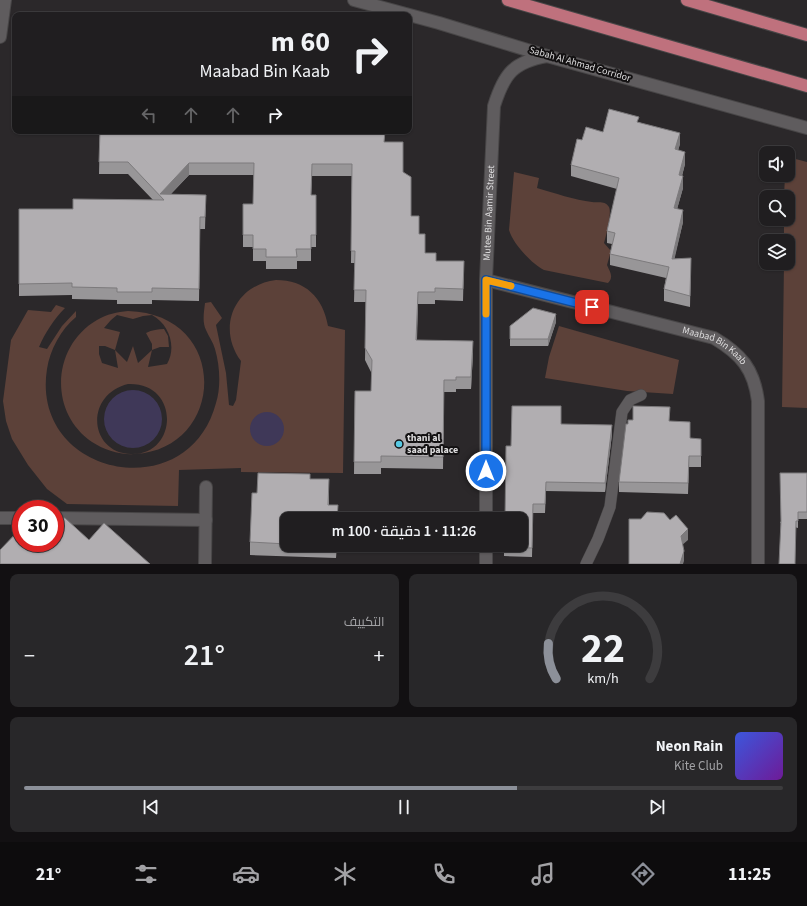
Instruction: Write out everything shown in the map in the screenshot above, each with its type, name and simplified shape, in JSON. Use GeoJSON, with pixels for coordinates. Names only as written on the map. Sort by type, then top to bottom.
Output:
{"type":"FeatureCollection","features":[{"type":"Feature","properties":{"kind":"highway"},"geometry":{"type":"LineString","coordinates":[[508,0],[807,86]]}},
{"type":"Feature","properties":{"kind":"highway"},"geometry":{"type":"LineString","coordinates":[[687,0],[807,35]]}},
{"type":"Feature","properties":{"kind":"street"},"geometry":{"type":"LineString","coordinates":[[0,37],[5,0]]}},
{"type":"Feature","properties":{"kind":"street","name":"Sabah Al Ahmad Corridor"},"geometry":{"type":"LineString","coordinates":[[354,0],[398,12]]}},
{"type":"Feature","properties":{"kind":"street","name":"Sabah Al Ahmad Corridor"},"geometry":{"type":"LineString","coordinates":[[412,16],[547,56],[807,128]]}},
{"type":"Feature","properties":{"kind":"street","name":"Mutee Bin Aamir Street"},"geometry":{"type":"LineString","coordinates":[[486,512],[486,280],[494,106],[499,90],[511,72],[522,63],[547,56]]}},
{"type":"Feature","properties":{"kind":"street","name":"Maabad Bin Kaab"},"geometry":{"type":"LineString","coordinates":[[486,280],[714,338],[729,347],[738,355],[752,375],[758,401],[758,564]]}},
{"type":"Feature","properties":{"kind":"street"},"geometry":{"type":"LineString","coordinates":[[205,564],[206,487]]}},
{"type":"Feature","properties":{"kind":"street"},"geometry":{"type":"LineString","coordinates":[[0,518],[12,518]]}},
{"type":"Feature","properties":{"kind":"street"},"geometry":{"type":"LineString","coordinates":[[64,518],[206,520]]}},
{"type":"Feature","properties":{"kind":"street"},"geometry":{"type":"LineString","coordinates":[[486,552],[486,564]]}},
{"type":"Feature","properties":{"kind":"lane"},"geometry":{"type":"LineString","coordinates":[[586,564],[598,539],[610,507],[622,412],[630,400],[641,395]]}},
{"type":"Feature","properties":{"kind":"shaded area"},"geometry":{"type":"Polygon","coordinates":[[[795,159],[807,162],[807,408],[782,407],[784,270],[795,270],[795,234],[784,234],[784,226],[795,226],[795,190],[784,190],[785,182],[795,182],[795,159]]]}},
{"type":"Feature","properties":{"kind":"shaded area"},"geometry":{"type":"Polygon","coordinates":[[[514,172],[539,178],[537,188],[585,201],[606,203],[610,210],[604,243],[611,251],[607,265],[611,277],[608,283],[544,270],[524,253],[514,241],[509,230],[514,172]]]}},
{"type":"Feature","properties":{"kind":"shaded area"},"geometry":{"type":"Polygon","coordinates":[[[276,280],[296,283],[304,287],[311,292],[322,307],[328,326],[345,330],[343,473],[241,472],[241,468],[179,470],[178,506],[67,504],[64,500],[62,500],[47,489],[28,465],[12,439],[6,421],[3,401],[11,340],[28,310],[51,312],[56,305],[65,308],[50,326],[39,347],[47,349],[62,326],[76,311],[76,317],[57,340],[48,362],[47,369],[48,406],[62,434],[86,455],[115,466],[146,467],[175,457],[200,436],[216,403],[219,390],[219,369],[215,349],[204,324],[205,303],[211,302],[222,318],[216,325],[226,373],[229,405],[233,406],[236,400],[241,361],[234,348],[230,335],[230,322],[240,299],[250,290],[262,284],[276,280]]]}},
{"type":"Feature","properties":{"kind":"shaded area"},"geometry":{"type":"Polygon","coordinates":[[[128,311],[149,315],[133,319],[117,315],[104,328],[120,332],[115,350],[127,362],[133,346],[138,363],[152,350],[148,367],[167,364],[171,350],[170,336],[163,324],[154,316],[162,318],[185,334],[199,356],[204,382],[200,407],[187,430],[165,447],[147,451],[158,444],[165,432],[167,419],[165,406],[157,394],[145,387],[128,384],[114,390],[104,399],[99,411],[97,423],[100,434],[107,444],[117,451],[131,454],[112,451],[92,442],[78,429],[68,414],[62,397],[61,380],[64,362],[71,346],[82,331],[97,320],[108,315],[128,311]],[[99,346],[99,354],[102,363],[118,368],[115,350],[105,346],[99,346]]]}},
{"type":"Feature","properties":{"kind":"shaded area"},"geometry":{"type":"Polygon","coordinates":[[[559,326],[679,360],[673,394],[627,391],[545,378],[549,357],[559,326]]]}},
{"type":"Feature","properties":{"kind":"shaded area"},"geometry":{"type":"Polygon","coordinates":[[[164,329],[168,336],[169,347],[160,347],[152,350],[152,344],[146,333],[164,329]]]}},
{"type":"Feature","properties":{"kind":"shaded area"},"geometry":{"type":"Polygon","coordinates":[[[133,390],[144,392],[157,403],[160,408],[162,419],[160,430],[149,443],[144,446],[133,448],[122,446],[109,435],[106,430],[104,419],[106,408],[117,395],[122,392],[133,390]]]}},
{"type":"Feature","properties":{"kind":"shaded area"},"geometry":{"type":"Polygon","coordinates":[[[264,412],[270,412],[279,417],[283,423],[283,435],[279,441],[270,446],[264,446],[255,441],[250,432],[250,426],[255,417],[264,412]]]}},
{"type":"Feature","properties":{"kind":"building"},"geometry":{"type":"Polygon","coordinates":[[[609,109],[639,117],[637,122],[680,133],[675,149],[685,152],[679,175],[683,176],[674,208],[683,210],[672,259],[691,258],[690,296],[664,289],[669,267],[610,254],[615,233],[607,231],[619,178],[571,165],[577,139],[582,140],[586,127],[603,132],[609,109]]]}},
{"type":"Feature","properties":{"kind":"building"},"geometry":{"type":"Polygon","coordinates":[[[100,134],[385,134],[384,142],[403,142],[403,172],[411,177],[411,216],[419,216],[419,234],[425,234],[425,253],[436,253],[436,261],[464,261],[463,289],[435,288],[435,292],[418,292],[416,340],[473,341],[471,377],[456,377],[456,380],[444,380],[443,457],[381,456],[381,462],[354,462],[355,391],[371,391],[372,360],[365,348],[366,290],[354,290],[355,251],[351,251],[352,164],[312,164],[311,195],[316,195],[316,235],[311,235],[311,249],[296,249],[297,257],[266,257],[266,249],[253,249],[253,235],[243,235],[243,204],[253,204],[254,163],[189,163],[160,194],[206,195],[205,217],[200,217],[199,289],[152,288],[152,292],[117,292],[117,288],[72,287],[72,283],[19,284],[19,209],[73,209],[73,199],[164,200],[128,162],[99,162],[100,134]]]}},
{"type":"Feature","properties":{"kind":"building"},"geometry":{"type":"Polygon","coordinates":[[[533,308],[556,314],[548,339],[510,339],[510,326],[533,308]]]}},
{"type":"Feature","properties":{"kind":"building"},"geometry":{"type":"Polygon","coordinates":[[[512,406],[561,406],[561,424],[612,425],[605,483],[546,482],[545,504],[533,504],[532,548],[528,548],[528,512],[505,512],[506,446],[511,446],[512,406]]]}},
{"type":"Feature","properties":{"kind":"building"},"geometry":{"type":"Polygon","coordinates":[[[633,406],[670,407],[669,421],[690,422],[690,438],[701,439],[701,456],[689,456],[688,483],[619,482],[626,424],[628,424],[628,420],[633,420],[633,406]]]}},
{"type":"Feature","properties":{"kind":"building"},"geometry":{"type":"Polygon","coordinates":[[[258,473],[310,474],[310,479],[329,479],[328,505],[338,505],[338,512],[280,512],[280,544],[250,542],[252,493],[257,493],[258,473]]]}},
{"type":"Feature","properties":{"kind":"building"},"geometry":{"type":"Polygon","coordinates":[[[780,473],[807,473],[807,512],[798,512],[798,521],[796,521],[795,564],[779,564],[781,521],[780,473]]]}},
{"type":"Feature","properties":{"kind":"building"},"geometry":{"type":"Polygon","coordinates":[[[647,512],[664,513],[670,520],[676,515],[688,529],[681,536],[684,551],[680,564],[629,564],[629,519],[641,519],[647,512]]]}},
{"type":"Feature","properties":{"kind":"building"},"geometry":{"type":"Polygon","coordinates":[[[65,518],[89,540],[104,523],[150,564],[0,564],[0,550],[12,537],[12,552],[64,552],[65,518]]]}},
{"type":"Feature","properties":{"kind":"slow traffic"},"geometry":{"type":"LineString","coordinates":[[486,314],[486,280],[511,286]]}},
{"type":"Feature","properties":{"kind":"place","name":"thani al saad palace"},"geometry":{"type":"Point","coordinates":[399,444]}},
{"type":"Feature","properties":{"kind":"route"},"geometry":{"type":"LineString","coordinates":[[486,471],[486,280],[592,307]]}}]}
